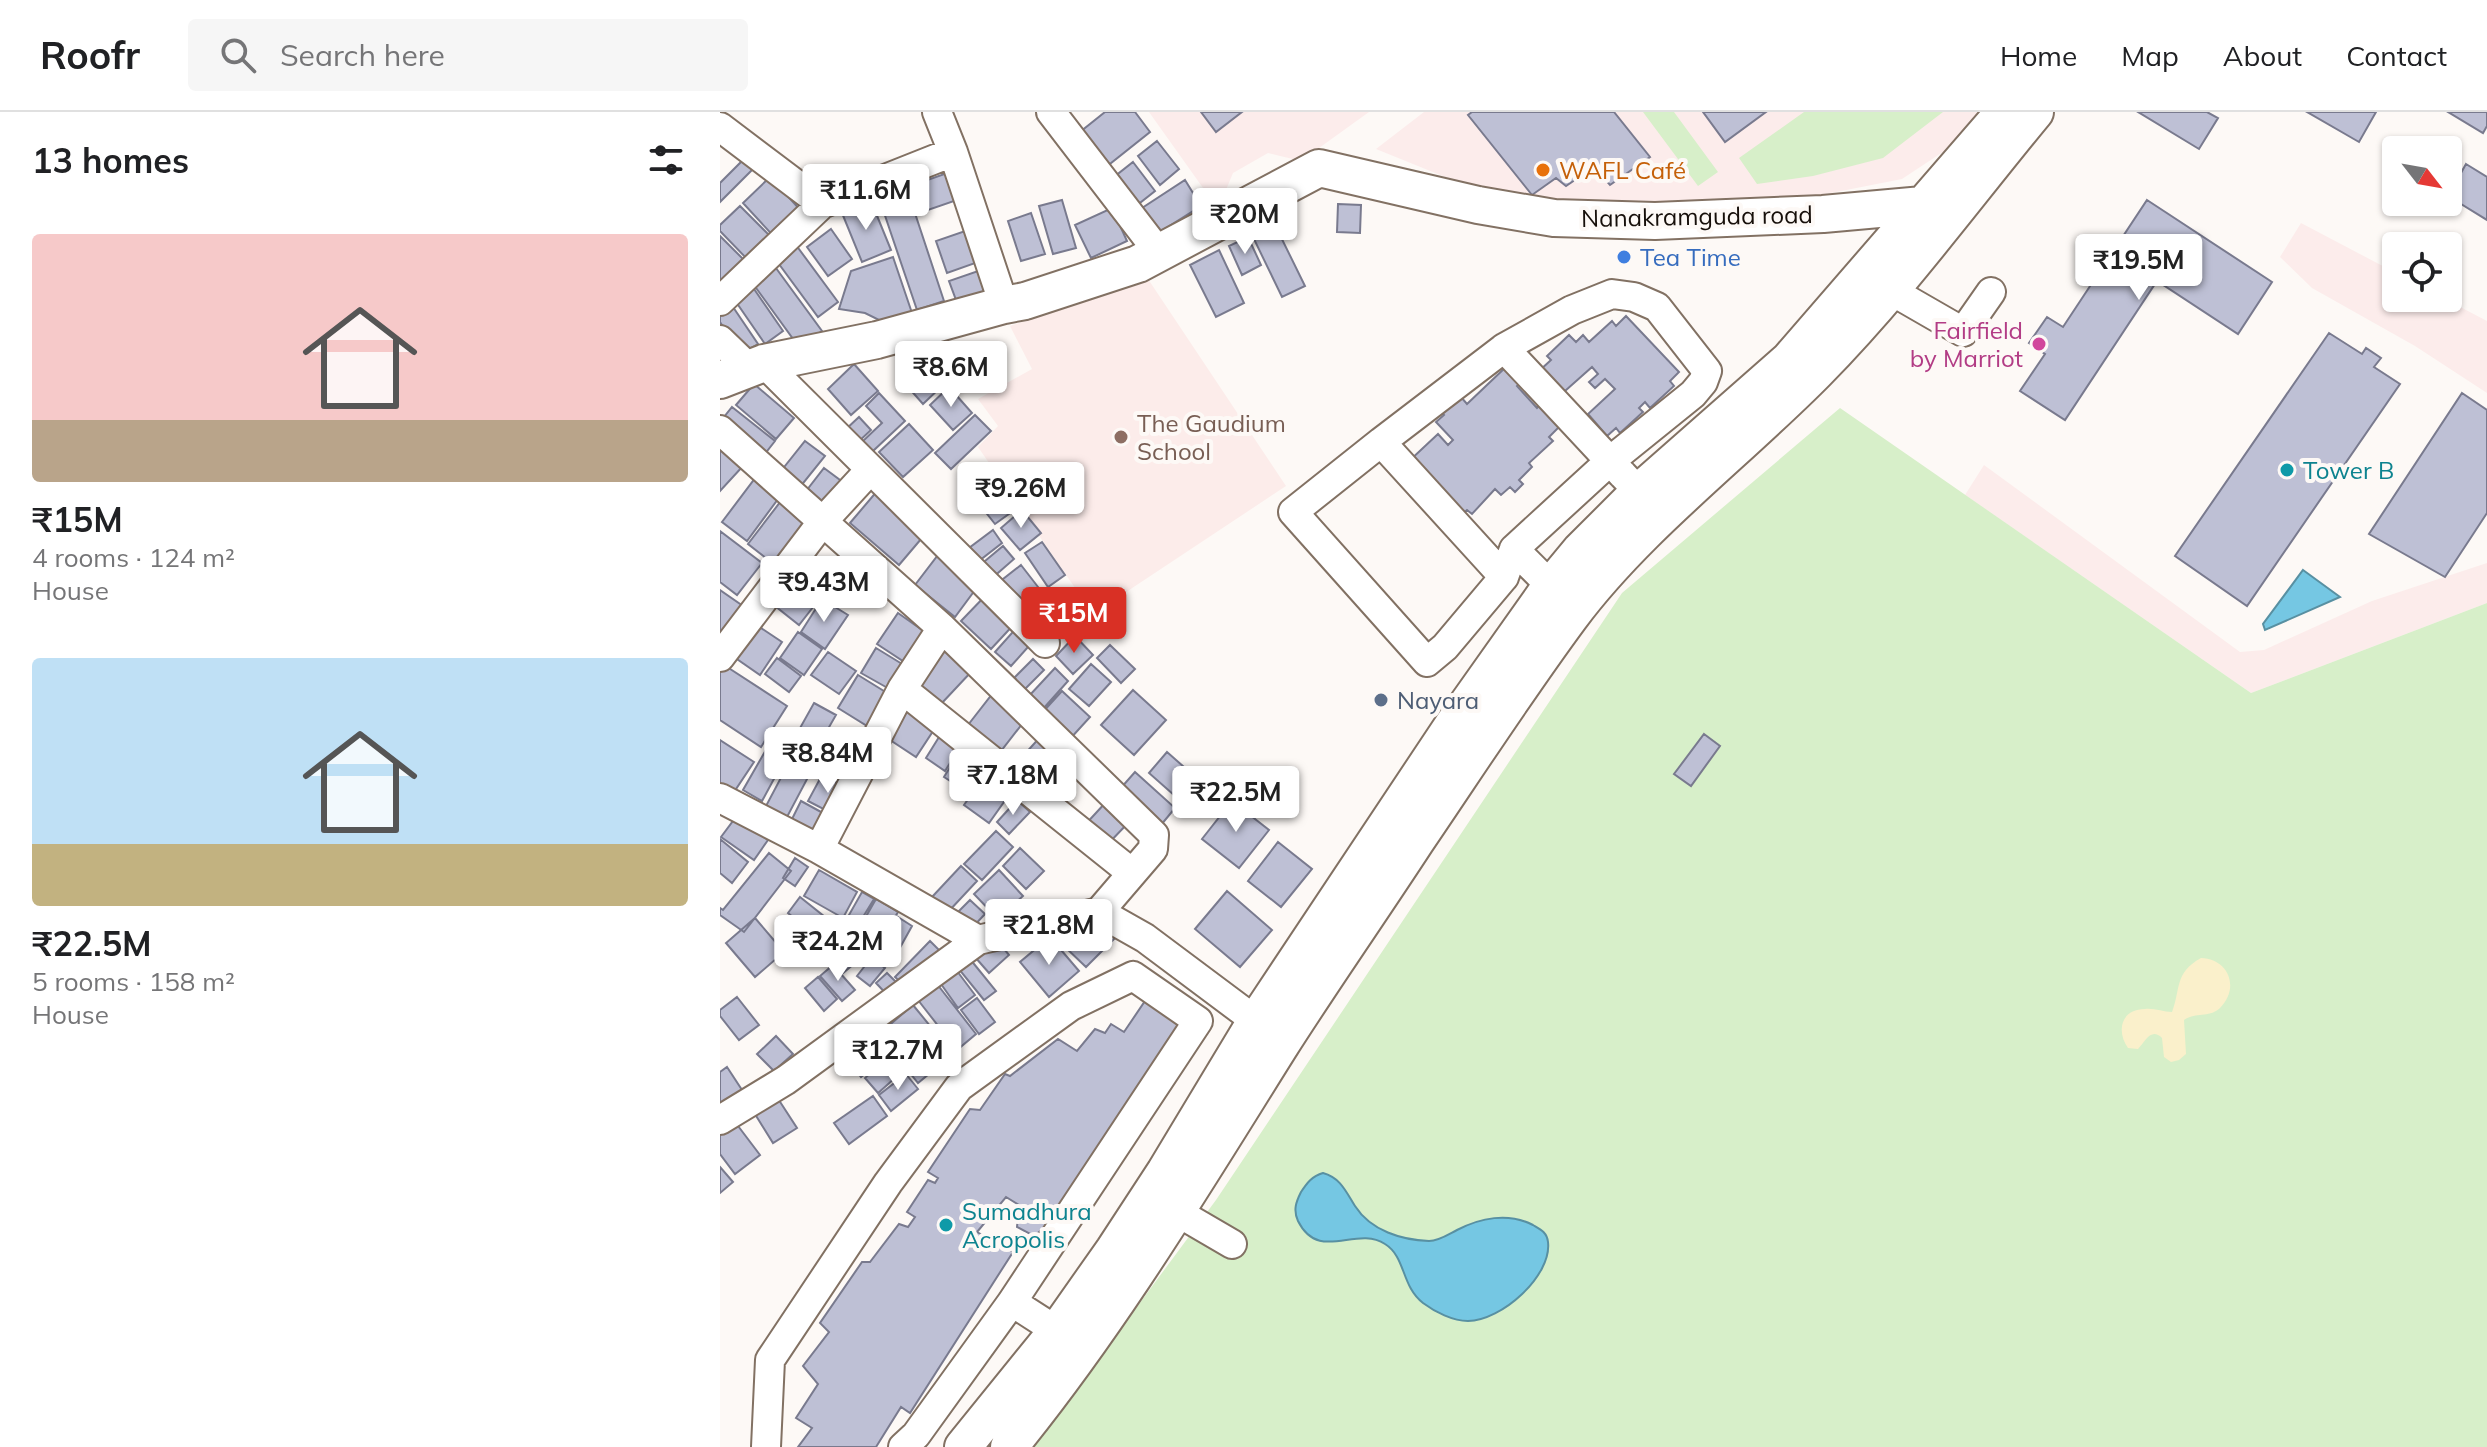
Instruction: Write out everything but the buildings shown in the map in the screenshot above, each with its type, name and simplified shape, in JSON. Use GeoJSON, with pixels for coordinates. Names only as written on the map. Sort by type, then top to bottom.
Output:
{"type":"FeatureCollection","features":[{"type":"Feature","properties":{"kind":"main road"},"geometry":{"type":"LineString","coordinates":[[963,1447],[1163,1203],[1285,1038],[1487,736],[1572,615],[1665,515],[1818,370],[1890,290],[1934,214],[2004,112]]}},
{"type":"Feature","properties":{"kind":"main road"},"geometry":{"type":"LineString","coordinates":[[1009,1447],[1088,1343],[1256,1021],[1448,733],[1551,586],[1580,551],[1639,492],[1789,360],[2035,112]]}},
{"type":"Feature","properties":{"kind":"main road","name":"Nanakramguda road"},"geometry":{"type":"LineString","coordinates":[[745,370],[877,340],[1025,301],[1160,254],[1319,168],[1478,205],[1554,218],[1655,221],[1823,214],[1934,214]]}},
{"type":"Feature","properties":{"kind":"street"},"geometry":{"type":"LineString","coordinates":[[937,112],[1004,305]]}},
{"type":"Feature","properties":{"kind":"street"},"geometry":{"type":"LineString","coordinates":[[1051,112],[1160,254]]}},
{"type":"Feature","properties":{"kind":"street"},"geometry":{"type":"LineString","coordinates":[[720,127],[822,204]]}},
{"type":"Feature","properties":{"kind":"street"},"geometry":{"type":"LineString","coordinates":[[720,301],[822,204],[953,152]]}},
{"type":"Feature","properties":{"kind":"street"},"geometry":{"type":"LineString","coordinates":[[1890,290],[1963,332],[1991,292]]}},
{"type":"Feature","properties":{"kind":"street"},"geometry":{"type":"LineString","coordinates":[[1612,294],[1634,297],[1657,307],[1707,371],[1693,394],[1610,461],[1514,549],[1504,577],[1445,647],[1427,662],[1293,512],[1504,348],[1572,310],[1612,294]]}},
{"type":"Feature","properties":{"kind":"street"},"geometry":{"type":"LineString","coordinates":[[720,340],[745,370],[870,470],[1045,643]]}},
{"type":"Feature","properties":{"kind":"street"},"geometry":{"type":"LineString","coordinates":[[1504,348],[1639,492]]}},
{"type":"Feature","properties":{"kind":"street"},"geometry":{"type":"LineString","coordinates":[[720,430],[942,628],[1154,835],[1153,849],[1099,912],[978,940],[786,1080],[720,1120]]}},
{"type":"Feature","properties":{"kind":"street"},"geometry":{"type":"LineString","coordinates":[[1381,442],[1504,577]]}},
{"type":"Feature","properties":{"kind":"street"},"geometry":{"type":"LineString","coordinates":[[720,657],[823,521],[870,470]]}},
{"type":"Feature","properties":{"kind":"street"},"geometry":{"type":"LineString","coordinates":[[1514,549],[1551,586]]}},
{"type":"Feature","properties":{"kind":"street"},"geometry":{"type":"LineString","coordinates":[[819,849],[902,689],[942,628]]}},
{"type":"Feature","properties":{"kind":"street"},"geometry":{"type":"LineString","coordinates":[[902,689],[1132,873]]}},
{"type":"Feature","properties":{"kind":"street"},"geometry":{"type":"LineString","coordinates":[[720,798],[819,849],[978,940]]}},
{"type":"Feature","properties":{"kind":"street"},"geometry":{"type":"LineString","coordinates":[[1099,912],[1145,938],[1256,1021]]}},
{"type":"Feature","properties":{"kind":"street"},"geometry":{"type":"LineString","coordinates":[[766,1447],[770,1360],[888,1183],[959,1087],[1071,1006],[1133,976],[1198,1021],[1012,1302],[916,1435],[903,1447]]}},
{"type":"Feature","properties":{"kind":"street"},"geometry":{"type":"LineString","coordinates":[[1163,1203],[1232,1244]]}},
{"type":"Feature","properties":{"kind":"street"},"geometry":{"type":"LineString","coordinates":[[1012,1302],[1057,1331]]}},
{"type":"Feature","properties":{"kind":"shaded area"},"geometry":{"type":"Polygon","coordinates":[[[1149,112],[1369,112],[1301,161],[1268,153],[1233,173],[1218,209],[1149,112]]]}},
{"type":"Feature","properties":{"kind":"shaded area"},"geometry":{"type":"Polygon","coordinates":[[[1424,112],[1988,112],[1973,132],[1902,179],[1750,209],[1559,207],[1487,194],[1376,149],[1424,112]]]}},
{"type":"Feature","properties":{"kind":"shaded area"},"geometry":{"type":"Polygon","coordinates":[[[2301,223],[2382,266],[2382,312],[2462,312],[2462,308],[2487,321],[2487,393],[2415,346],[2312,288],[2280,257],[2301,223]]]}},
{"type":"Feature","properties":{"kind":"shaded area","name":"The Gaudium School"},"geometry":{"type":"Polygon","coordinates":[[[1148,279],[1286,486],[1093,614],[978,447],[998,426],[978,399],[1032,369],[1010,326],[1148,279]]]}},
{"type":"Feature","properties":{"kind":"shaded area"},"geometry":{"type":"Polygon","coordinates":[[[1984,465],[2240,652],[2264,650],[2372,601],[2487,563],[2487,603],[2251,693],[1965,495],[1984,465]]]}},
{"type":"Feature","properties":{"kind":"green space"},"geometry":{"type":"Polygon","coordinates":[[[1643,112],[1674,112],[1718,172],[1698,186],[1643,112]]]}},
{"type":"Feature","properties":{"kind":"green space"},"geometry":{"type":"Polygon","coordinates":[[[1804,112],[1943,112],[1883,158],[1813,176],[1757,184],[1739,158],[1804,112]]]}},
{"type":"Feature","properties":{"kind":"green space"},"geometry":{"type":"Polygon","coordinates":[[[1840,408],[2251,693],[2487,603],[2487,1447],[1023,1447],[1102,1354],[1216,1200],[1622,593],[1840,408]]]}},
{"type":"Feature","properties":{"kind":"sand"},"geometry":{"type":"Polygon","coordinates":[[[2201,958],[2219,963],[2225,969],[2229,992],[2216,1011],[2184,1020],[2186,1054],[2171,1062],[2164,1057],[2162,1038],[2155,1034],[2138,1049],[2128,1048],[2122,1035],[2126,1017],[2145,1009],[2172,1012],[2182,976],[2201,958]]]}},
{"type":"Feature","properties":{"kind":"water"},"geometry":{"type":"Polygon","coordinates":[[[2303,570],[2340,597],[2265,630],[2263,624],[2303,570]]]}},
{"type":"Feature","properties":{"kind":"water"},"geometry":{"type":"Polygon","coordinates":[[[1323,1173],[1339,1182],[1370,1222],[1398,1236],[1433,1241],[1475,1222],[1494,1218],[1524,1221],[1543,1231],[1547,1239],[1547,1255],[1542,1269],[1522,1294],[1495,1313],[1468,1321],[1444,1315],[1416,1296],[1397,1256],[1385,1244],[1362,1238],[1327,1242],[1316,1240],[1307,1233],[1298,1221],[1295,1210],[1301,1192],[1323,1173]]]}},
{"type":"Feature","properties":{"kind":"place","name":"WAFL Café"},"geometry":{"type":"Point","coordinates":[1543,170]}},
{"type":"Feature","properties":{"kind":"place","name":"Tea Time"},"geometry":{"type":"Point","coordinates":[1624,257]}},
{"type":"Feature","properties":{"kind":"place","name":"Fairfield by Marriot"},"geometry":{"type":"Point","coordinates":[2039,344]}},
{"type":"Feature","properties":{"kind":"place","name":"The Gaudium School"},"geometry":{"type":"Point","coordinates":[1121,437]}},
{"type":"Feature","properties":{"kind":"place","name":"Tower B"},"geometry":{"type":"Point","coordinates":[2287,470]}},
{"type":"Feature","properties":{"kind":"place","name":"Nayara"},"geometry":{"type":"Point","coordinates":[1381,700]}},
{"type":"Feature","properties":{"kind":"place","name":"Sumadhura Acropolis"},"geometry":{"type":"Point","coordinates":[946,1225]}}]}
